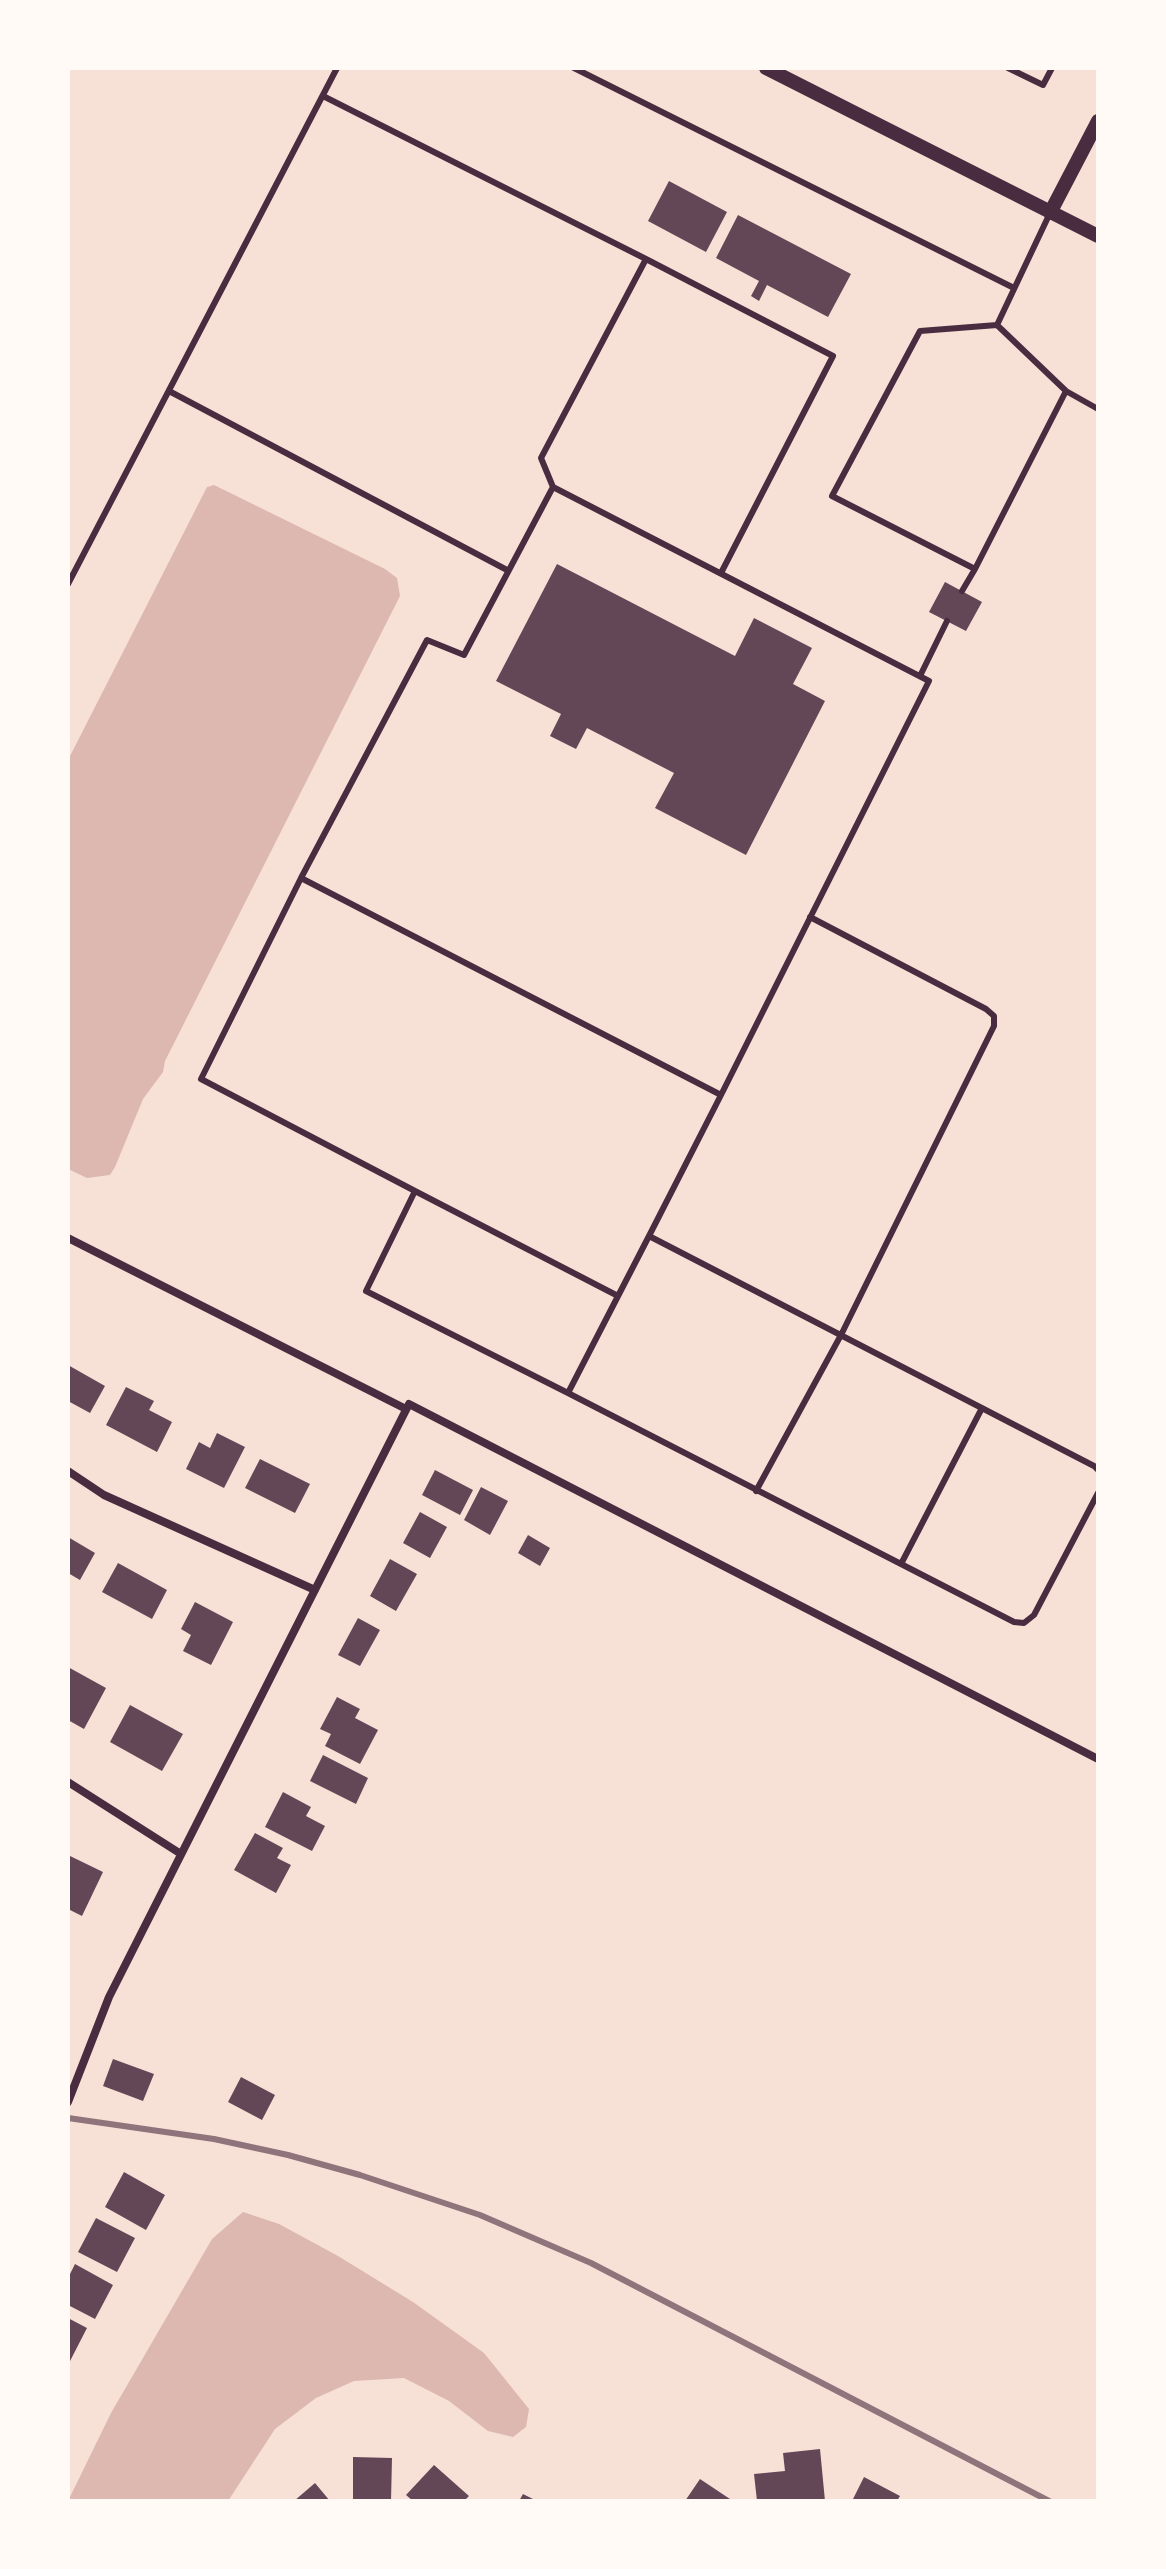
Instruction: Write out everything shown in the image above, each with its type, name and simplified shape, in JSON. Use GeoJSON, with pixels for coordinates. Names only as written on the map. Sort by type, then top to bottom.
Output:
{"type":"FeatureCollection","features":[{"type":"Feature","properties":{"kind":"street"},"geometry":{"type":"LineString","coordinates":[[766,68],[1098,236]]}},
{"type":"Feature","properties":{"kind":"street"},"geometry":{"type":"LineString","coordinates":[[1050,213],[1098,121]]}},
{"type":"Feature","properties":{"kind":"street"},"geometry":{"type":"LineString","coordinates":[[68,1238],[408,1407],[1098,1759]]}},
{"type":"Feature","properties":{"kind":"street"},"geometry":{"type":"LineString","coordinates":[[68,2102],[109,1997],[408,1407]]}},
{"type":"Feature","properties":{"kind":"street"},"geometry":{"type":"LineString","coordinates":[[68,1471],[104,1495],[315,1590]]}},
{"type":"Feature","properties":{"kind":"street"},"geometry":{"type":"LineString","coordinates":[[68,1782],[181,1854]]}},
{"type":"Feature","properties":{"kind":"lane"},"geometry":{"type":"LineString","coordinates":[[68,584],[337,68]]}},
{"type":"Feature","properties":{"kind":"lane"},"geometry":{"type":"LineString","coordinates":[[574,68],[1014,288]]}},
{"type":"Feature","properties":{"kind":"lane"},"geometry":{"type":"LineString","coordinates":[[1008,68],[1043,85],[1052,68]]}},
{"type":"Feature","properties":{"kind":"lane"},"geometry":{"type":"LineString","coordinates":[[323,96],[833,356],[721,573]]}},
{"type":"Feature","properties":{"kind":"lane"},"geometry":{"type":"LineString","coordinates":[[997,325],[1050,213]]}},
{"type":"Feature","properties":{"kind":"lane"},"geometry":{"type":"LineString","coordinates":[[568,1393],[929,681],[553,487],[541,458],[646,259]]}},
{"type":"Feature","properties":{"kind":"lane"},"geometry":{"type":"LineString","coordinates":[[975,569],[832,496],[920,331],[997,325],[1066,391],[1098,409]]}},
{"type":"Feature","properties":{"kind":"lane"},"geometry":{"type":"LineString","coordinates":[[169,391],[507,570]]}},
{"type":"Feature","properties":{"kind":"lane"},"geometry":{"type":"LineString","coordinates":[[962,591],[1066,391]]}},
{"type":"Feature","properties":{"kind":"lane"},"geometry":{"type":"LineString","coordinates":[[553,487],[464,655],[427,640],[301,878],[201,1079],[618,1296]]}},
{"type":"Feature","properties":{"kind":"lane"},"geometry":{"type":"LineString","coordinates":[[920,676],[947,621]]}},
{"type":"Feature","properties":{"kind":"lane"},"geometry":{"type":"LineString","coordinates":[[301,878],[721,1095]]}},
{"type":"Feature","properties":{"kind":"lane"},"geometry":{"type":"LineString","coordinates":[[756,1491],[841,1335],[994,1026],[994,1016],[986,1009],[810,917]]}},
{"type":"Feature","properties":{"kind":"lane"},"geometry":{"type":"LineString","coordinates":[[415,1191],[366,1291],[1014,1622],[1024,1623],[1034,1615],[1098,1493]]}},
{"type":"Feature","properties":{"kind":"lane"},"geometry":{"type":"LineString","coordinates":[[649,1236],[1098,1470]]}},
{"type":"Feature","properties":{"kind":"lane"},"geometry":{"type":"LineString","coordinates":[[901,1564],[982,1408]]}},
{"type":"Feature","properties":{"kind":"shaded area"},"geometry":{"type":"Polygon","coordinates":[[[214,485],[385,569],[397,578],[400,596],[165,1061],[163,1072],[143,1099],[115,1167],[110,1175],[87,1178],[68,1169],[68,760],[207,487],[214,485]]]}},
{"type":"Feature","properties":{"kind":"shaded area"},"geometry":{"type":"Polygon","coordinates":[[[243,2212],[279,2224],[338,2256],[413,2302],[484,2353],[529,2409],[526,2427],[513,2437],[488,2431],[449,2401],[404,2378],[354,2381],[316,2398],[275,2429],[228,2501],[68,2501],[111,2413],[212,2239],[243,2212]]]}},
{"type":"Feature","properties":{"kind":"building"},"geometry":{"type":"Polygon","coordinates":[[[669,181],[727,212],[706,252],[648,221],[669,181]]]}},
{"type":"Feature","properties":{"kind":"building"},"geometry":{"type":"Polygon","coordinates":[[[738,215],[851,274],[828,317],[767,285],[759,301],[751,296],[759,281],[716,258],[738,215]]]}},
{"type":"Feature","properties":{"kind":"building"},"geometry":{"type":"Polygon","coordinates":[[[557,564],[735,656],[754,618],[812,648],[793,684],[825,701],[746,855],[655,808],[674,773],[587,728],[576,749],[550,736],[561,714],[496,681],[557,564]]]}},
{"type":"Feature","properties":{"kind":"building"},"geometry":{"type":"Polygon","coordinates":[[[945,582],[982,602],[966,631],[929,612],[945,582]]]}},
{"type":"Feature","properties":{"kind":"building"},"geometry":{"type":"Polygon","coordinates":[[[68,1365],[105,1386],[90,1413],[68,1401],[68,1365]]]}},
{"type":"Feature","properties":{"kind":"building"},"geometry":{"type":"Polygon","coordinates":[[[126,1387],[154,1401],[149,1410],[172,1422],[157,1452],[106,1425],[126,1387]]]}},
{"type":"Feature","properties":{"kind":"building"},"geometry":{"type":"Polygon","coordinates":[[[217,1433],[245,1447],[224,1488],[186,1469],[199,1442],[210,1448],[217,1433]]]}},
{"type":"Feature","properties":{"kind":"building"},"geometry":{"type":"Polygon","coordinates":[[[260,1459],[310,1484],[295,1513],[245,1488],[260,1459]]]}},
{"type":"Feature","properties":{"kind":"building"},"geometry":{"type":"Polygon","coordinates":[[[435,1470],[473,1490],[460,1515],[422,1495],[435,1470]]]}},
{"type":"Feature","properties":{"kind":"building"},"geometry":{"type":"Polygon","coordinates":[[[481,1487],[508,1501],[490,1535],[464,1520],[481,1487]]]}},
{"type":"Feature","properties":{"kind":"building"},"geometry":{"type":"Polygon","coordinates":[[[420,1512],[447,1527],[430,1558],[403,1543],[420,1512]]]}},
{"type":"Feature","properties":{"kind":"building"},"geometry":{"type":"Polygon","coordinates":[[[528,1535],[550,1548],[540,1566],[518,1553],[528,1535]]]}},
{"type":"Feature","properties":{"kind":"building"},"geometry":{"type":"Polygon","coordinates":[[[68,1537],[95,1553],[80,1580],[68,1573],[68,1537]]]}},
{"type":"Feature","properties":{"kind":"building"},"geometry":{"type":"Polygon","coordinates":[[[390,1559],[417,1574],[396,1611],[370,1596],[390,1559]]]}},
{"type":"Feature","properties":{"kind":"building"},"geometry":{"type":"Polygon","coordinates":[[[118,1563],[167,1590],[152,1619],[102,1592],[118,1563]]]}},
{"type":"Feature","properties":{"kind":"building"},"geometry":{"type":"Polygon","coordinates":[[[195,1602],[233,1622],[211,1665],[183,1651],[191,1635],[181,1629],[195,1602]]]}},
{"type":"Feature","properties":{"kind":"building"},"geometry":{"type":"Polygon","coordinates":[[[358,1618],[380,1630],[360,1666],[338,1655],[358,1618]]]}},
{"type":"Feature","properties":{"kind":"building"},"geometry":{"type":"Polygon","coordinates":[[[68,1667],[106,1688],[84,1729],[68,1720],[68,1667]]]}},
{"type":"Feature","properties":{"kind":"building"},"geometry":{"type":"Polygon","coordinates":[[[337,1697],[360,1709],[355,1718],[378,1730],[360,1764],[325,1746],[331,1734],[320,1729],[337,1697]]]}},
{"type":"Feature","properties":{"kind":"building"},"geometry":{"type":"Polygon","coordinates":[[[130,1705],[183,1734],[162,1771],[110,1742],[130,1705]]]}},
{"type":"Feature","properties":{"kind":"building"},"geometry":{"type":"Polygon","coordinates":[[[323,1755],[368,1778],[356,1804],[310,1781],[323,1755]]]}},
{"type":"Feature","properties":{"kind":"building"},"geometry":{"type":"Polygon","coordinates":[[[283,1792],[311,1807],[306,1816],[325,1826],[312,1851],[265,1827],[283,1792]]]}},
{"type":"Feature","properties":{"kind":"building"},"geometry":{"type":"Polygon","coordinates":[[[255,1833],[283,1848],[277,1858],[291,1865],[276,1893],[234,1870],[255,1833]]]}},
{"type":"Feature","properties":{"kind":"building"},"geometry":{"type":"Polygon","coordinates":[[[68,1855],[103,1872],[82,1916],[68,1909],[68,1855]]]}},
{"type":"Feature","properties":{"kind":"building"},"geometry":{"type":"Polygon","coordinates":[[[113,2059],[154,2074],[143,2101],[103,2086],[113,2059]]]}},
{"type":"Feature","properties":{"kind":"building"},"geometry":{"type":"Polygon","coordinates":[[[241,2077],[275,2095],[262,2120],[228,2102],[241,2077]]]}},
{"type":"Feature","properties":{"kind":"building"},"geometry":{"type":"Polygon","coordinates":[[[124,2172],[165,2195],[146,2230],[105,2207],[124,2172]]]}},
{"type":"Feature","properties":{"kind":"building"},"geometry":{"type":"Polygon","coordinates":[[[96,2218],[135,2238],[117,2272],[78,2252],[96,2218]]]}},
{"type":"Feature","properties":{"kind":"building"},"geometry":{"type":"Polygon","coordinates":[[[75,2264],[113,2285],[95,2319],[68,2305],[68,2278],[75,2264]]]}},
{"type":"Feature","properties":{"kind":"building"},"geometry":{"type":"Polygon","coordinates":[[[68,2318],[87,2328],[68,2365],[68,2318]]]}},
{"type":"Feature","properties":{"kind":"building"},"geometry":{"type":"Polygon","coordinates":[[[820,2449],[825,2501],[757,2501],[754,2474],[785,2471],[783,2453],[820,2449]]]}},
{"type":"Feature","properties":{"kind":"building"},"geometry":{"type":"Polygon","coordinates":[[[353,2457],[392,2458],[391,2501],[353,2501],[353,2457]]]}},
{"type":"Feature","properties":{"kind":"building"},"geometry":{"type":"Polygon","coordinates":[[[434,2465],[469,2496],[464,2501],[413,2501],[406,2495],[434,2465]]]}},
{"type":"Feature","properties":{"kind":"building"},"geometry":{"type":"Polygon","coordinates":[[[864,2477],[900,2496],[897,2501],[852,2501],[864,2477]]]}},
{"type":"Feature","properties":{"kind":"building"},"geometry":{"type":"Polygon","coordinates":[[[700,2479],[733,2501],[685,2501],[700,2479]]]}},
{"type":"Feature","properties":{"kind":"building"},"geometry":{"type":"Polygon","coordinates":[[[315,2483],[330,2501],[294,2501],[315,2483]]]}},
{"type":"Feature","properties":{"kind":"building"},"geometry":{"type":"Polygon","coordinates":[[[523,2494],[537,2501],[519,2501],[523,2494]]]}},
{"type":"Feature","properties":{"kind":"railway"},"geometry":{"type":"LineString","coordinates":[[68,2118],[214,2139],[288,2155],[480,2215],[591,2263],[1049,2501]]}}]}
